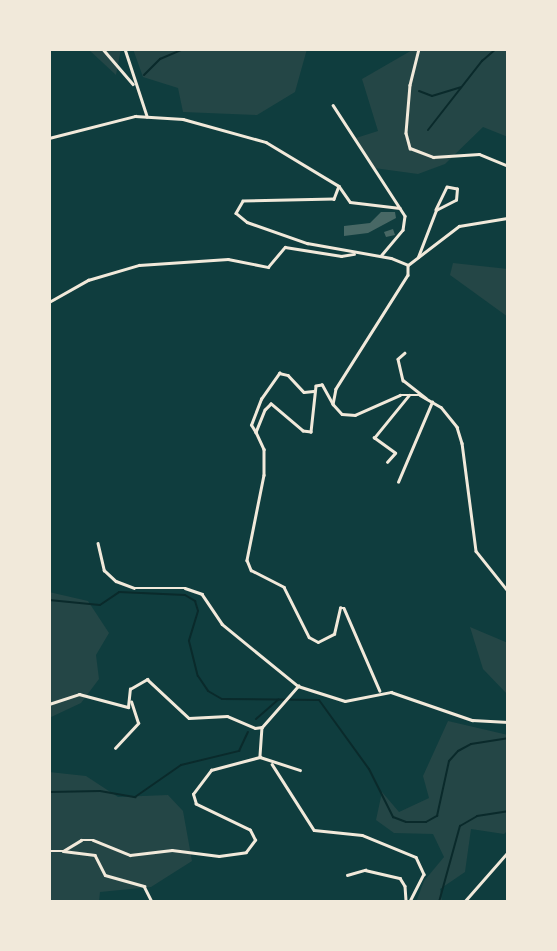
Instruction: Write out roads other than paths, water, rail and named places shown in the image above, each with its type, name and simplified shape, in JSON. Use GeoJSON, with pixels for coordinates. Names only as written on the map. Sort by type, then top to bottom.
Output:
{"type":"FeatureCollection","features":[{"type":"Feature","properties":{"kind":"street"},"geometry":{"type":"LineString","coordinates":[[103,49],[135,86]]}},
{"type":"Feature","properties":{"kind":"street"},"geometry":{"type":"LineString","coordinates":[[125,49],[147,116]]}},
{"type":"Feature","properties":{"kind":"street"},"geometry":{"type":"LineString","coordinates":[[419,49],[406,133],[410,148],[433,157],[479,154],[508,166]]}},
{"type":"Feature","properties":{"kind":"street"},"geometry":{"type":"LineString","coordinates":[[333,105],[371,169],[403,210],[403,230],[381,256]]}},
{"type":"Feature","properties":{"kind":"street"},"geometry":{"type":"LineString","coordinates":[[49,138],[147,116],[183,120],[267,142],[339,186],[350,202],[403,210]]}},
{"type":"Feature","properties":{"kind":"street"},"geometry":{"type":"LineString","coordinates":[[339,186],[334,200],[243,201],[236,213],[247,222],[307,243],[354,254],[381,256],[408,265]]}},
{"type":"Feature","properties":{"kind":"street"},"geometry":{"type":"LineString","coordinates":[[418,257],[436,210],[447,187],[457,189],[456,200],[436,210]]}},
{"type":"Feature","properties":{"kind":"street"},"geometry":{"type":"LineString","coordinates":[[408,265],[459,226],[508,218]]}},
{"type":"Feature","properties":{"kind":"street"},"geometry":{"type":"LineString","coordinates":[[49,302],[88,281],[139,265],[228,259],[268,267],[285,247],[341,256],[354,254]]}},
{"type":"Feature","properties":{"kind":"street"},"geometry":{"type":"LineString","coordinates":[[337,410],[336,389],[408,275],[408,265]]}},
{"type":"Feature","properties":{"kind":"street"},"geometry":{"type":"LineString","coordinates":[[405,353],[398,359],[403,380],[432,402],[457,427],[472,538],[487,564],[508,591]]}},
{"type":"Feature","properties":{"kind":"street"},"geometry":{"type":"LineString","coordinates":[[380,691],[344,608],[340,608],[334,634],[318,642],[309,637],[284,587],[251,570],[247,560],[251,523],[264,475],[264,449],[251,425],[261,400],[279,373],[288,375],[304,392],[313,391],[322,385],[337,410],[355,415],[391,396],[426,398]]}},
{"type":"Feature","properties":{"kind":"street"},"geometry":{"type":"LineString","coordinates":[[256,433],[271,404],[303,431],[311,432],[315,426],[313,391]]}},
{"type":"Feature","properties":{"kind":"street"},"geometry":{"type":"LineString","coordinates":[[387,462],[395,453],[374,438],[409,395]]}},
{"type":"Feature","properties":{"kind":"street"},"geometry":{"type":"LineString","coordinates":[[398,482],[432,402]]}},
{"type":"Feature","properties":{"kind":"street"},"geometry":{"type":"LineString","coordinates":[[98,543],[104,570],[116,581],[142,590],[185,588],[202,594],[222,624],[298,686],[345,701],[380,691],[472,720],[508,722]]}},
{"type":"Feature","properties":{"kind":"street"},"geometry":{"type":"LineString","coordinates":[[115,748],[138,723],[130,689],[147,679],[189,718],[227,716],[262,727]]}},
{"type":"Feature","properties":{"kind":"street"},"geometry":{"type":"LineString","coordinates":[[260,757],[262,727],[298,686]]}},
{"type":"Feature","properties":{"kind":"street"},"geometry":{"type":"LineString","coordinates":[[49,704],[79,694],[124,707],[131,702]]}},
{"type":"Feature","properties":{"kind":"street"},"geometry":{"type":"LineString","coordinates":[[64,851],[82,840],[93,840],[130,855],[172,850],[219,856],[246,852],[255,840],[250,830],[196,804],[193,794],[211,770],[260,757],[272,764],[300,770]]}},
{"type":"Feature","properties":{"kind":"street"},"geometry":{"type":"LineString","coordinates":[[272,764],[314,830],[326,834],[362,835],[416,857],[424,874],[409,902]]}},
{"type":"Feature","properties":{"kind":"street"},"geometry":{"type":"LineString","coordinates":[[49,851],[95,855],[106,875],[144,886],[151,893],[152,902]]}},
{"type":"Feature","properties":{"kind":"street"},"geometry":{"type":"LineString","coordinates":[[464,902],[508,853]]}},
{"type":"Feature","properties":{"kind":"street"},"geometry":{"type":"LineString","coordinates":[[348,875],[365,870],[400,878],[409,902]]}},
{"type":"Feature","properties":{"kind":"waterway"},"geometry":{"type":"LineString","coordinates":[[144,75],[160,59],[184,49]]}},
{"type":"Feature","properties":{"kind":"waterway"},"geometry":{"type":"LineString","coordinates":[[428,130],[482,61],[496,49]]}},
{"type":"Feature","properties":{"kind":"waterway"},"geometry":{"type":"LineString","coordinates":[[419,91],[432,96],[461,87]]}},
{"type":"Feature","properties":{"kind":"waterway"},"geometry":{"type":"LineString","coordinates":[[49,600],[100,605],[119,592],[185,595],[195,601],[198,611],[189,641],[198,676],[208,691],[222,699],[319,700],[369,769],[393,817],[406,822],[426,822],[437,816],[449,761],[458,751],[471,744],[508,738]]}},
{"type":"Feature","properties":{"kind":"waterway"},"geometry":{"type":"LineString","coordinates":[[256,719],[279,699]]}},
{"type":"Feature","properties":{"kind":"waterway"},"geometry":{"type":"LineString","coordinates":[[49,792],[100,791],[135,797],[181,765],[239,751],[248,732]]}},
{"type":"Feature","properties":{"kind":"waterway"},"geometry":{"type":"LineString","coordinates":[[439,902],[460,826],[477,816],[508,811]]}}]}
